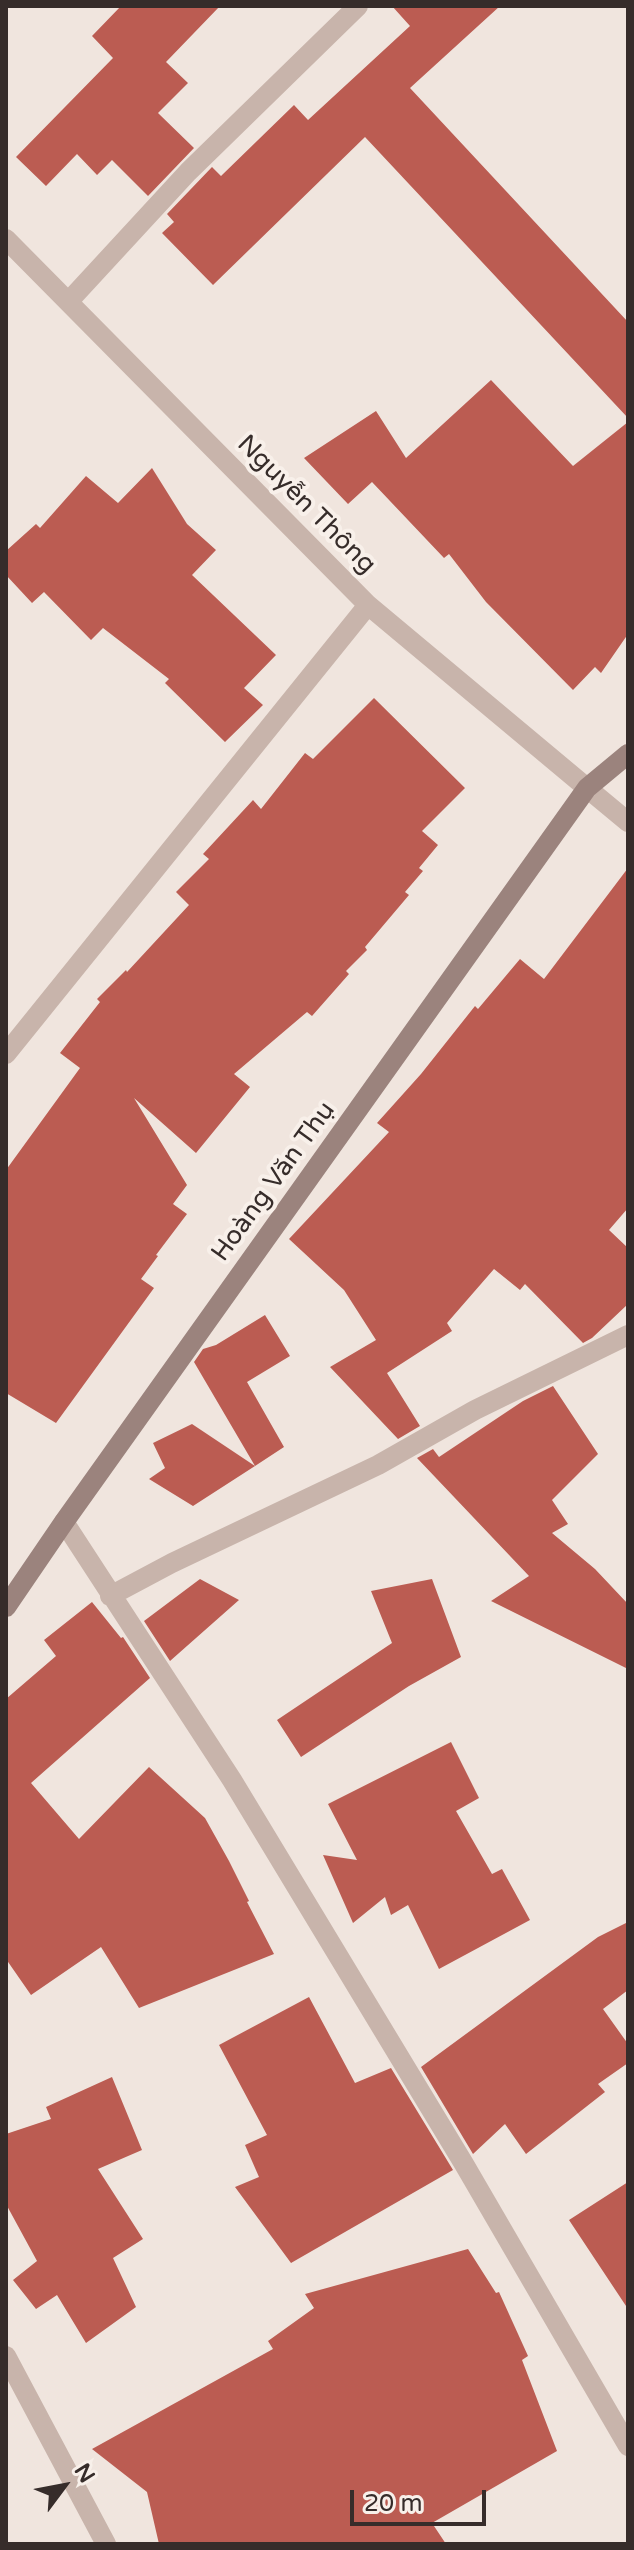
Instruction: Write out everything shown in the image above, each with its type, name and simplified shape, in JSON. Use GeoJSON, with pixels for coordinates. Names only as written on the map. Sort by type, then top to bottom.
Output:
{"type":"FeatureCollection","features":[{"type":"Feature","properties":{"kind":"main road","name":"Hoàng Văn Thụ"},"geometry":{"type":"LineString","coordinates":[[6,1607],[587,788],[628,754]]}},
{"type":"Feature","properties":{"kind":"street"},"geometry":{"type":"LineString","coordinates":[[69,301],[188,172],[358,6]]}},
{"type":"Feature","properties":{"kind":"street","name":"Nguyễn Thông"},"geometry":{"type":"LineString","coordinates":[[6,239],[368,605],[628,822]]}},
{"type":"Feature","properties":{"kind":"street"},"geometry":{"type":"LineString","coordinates":[[6,1054],[368,605]]}},
{"type":"Feature","properties":{"kind":"street"},"geometry":{"type":"LineString","coordinates":[[110,1596],[172,1563],[378,1465],[475,1410],[628,1335]]}},
{"type":"Feature","properties":{"kind":"street"},"geometry":{"type":"LineString","coordinates":[[64,1522],[232,1780],[464,2164],[628,2446]]}},
{"type":"Feature","properties":{"kind":"street"},"geometry":{"type":"LineString","coordinates":[[6,2356],[106,2544]]}},
{"type":"Feature","properties":{"kind":"building"},"geometry":{"type":"Polygon","coordinates":[[[121,6],[220,6],[166,62],[188,83],[158,113],[194,148],[148,196],[112,160],[97,175],[77,154],[46,186],[16,157],[113,58],[92,36],[121,6]]]}},
{"type":"Feature","properties":{"kind":"building"},"geometry":{"type":"Polygon","coordinates":[[[392,6],[500,6],[410,88],[628,322],[628,418],[365,137],[213,285],[162,233],[174,222],[167,214],[212,167],[221,176],[294,105],[308,120],[410,26],[392,6]]]}},
{"type":"Feature","properties":{"kind":"building"},"geometry":{"type":"Polygon","coordinates":[[[491,380],[573,466],[628,422],[628,634],[601,673],[595,667],[573,690],[486,602],[449,554],[444,558],[372,482],[348,504],[304,458],[376,411],[406,458],[491,380]]]}},
{"type":"Feature","properties":{"kind":"building"},"geometry":{"type":"Polygon","coordinates":[[[152,468],[187,524],[216,550],[192,575],[276,655],[244,688],[263,705],[225,742],[165,683],[169,679],[103,628],[91,640],[44,592],[32,603],[6,575],[6,551],[36,524],[40,528],[86,476],[118,503],[152,468]]]}},
{"type":"Feature","properties":{"kind":"building"},"geometry":{"type":"Polygon","coordinates":[[[374,698],[465,788],[422,831],[438,845],[419,868],[423,871],[405,892],[409,895],[365,947],[367,950],[346,971],[349,974],[312,1016],[307,1012],[234,1074],[250,1087],[196,1153],[134,1098],[187,1185],[173,1204],[187,1214],[141,1279],[154,1288],[56,1423],[6,1393],[6,1170],[80,1068],[60,1053],[100,1002],[97,999],[127,972],[189,905],[176,892],[209,859],[203,854],[253,800],[261,809],[305,753],[313,759],[374,698]]]}},
{"type":"Feature","properties":{"kind":"building"},"geometry":{"type":"Polygon","coordinates":[[[628,868],[628,1208],[609,1230],[628,1248],[628,1304],[583,1343],[525,1284],[520,1290],[494,1269],[447,1323],[452,1331],[387,1373],[420,1426],[398,1439],[330,1367],[376,1340],[344,1290],[289,1239],[389,1132],[377,1123],[475,1006],[478,1009],[520,959],[544,979],[628,868]]]}},
{"type":"Feature","properties":{"kind":"building"},"geometry":{"type":"Polygon","coordinates":[[[265,1315],[290,1356],[247,1382],[284,1447],[255,1466],[194,1362],[203,1349],[216,1345],[265,1315]]]}},
{"type":"Feature","properties":{"kind":"building"},"geometry":{"type":"Polygon","coordinates":[[[553,1386],[598,1454],[552,1500],[568,1524],[552,1533],[595,1569],[628,1604],[628,1669],[491,1601],[529,1576],[417,1458],[433,1449],[439,1457],[523,1401],[553,1386]]]}},
{"type":"Feature","properties":{"kind":"building"},"geometry":{"type":"Polygon","coordinates":[[[192,1424],[255,1466],[193,1506],[149,1479],[165,1468],[153,1443],[192,1424]]]}},
{"type":"Feature","properties":{"kind":"building"},"geometry":{"type":"Polygon","coordinates":[[[200,1579],[239,1600],[170,1661],[144,1621],[200,1579]]]}},
{"type":"Feature","properties":{"kind":"building"},"geometry":{"type":"Polygon","coordinates":[[[432,1579],[461,1657],[409,1686],[301,1757],[277,1720],[392,1643],[371,1591],[432,1579]]]}},
{"type":"Feature","properties":{"kind":"building"},"geometry":{"type":"Polygon","coordinates":[[[92,1602],[123,1637],[150,1678],[31,1783],[79,1839],[149,1767],[205,1818],[274,1954],[139,2008],[101,1947],[31,1995],[6,1959],[6,1699],[56,1656],[44,1640],[92,1602]]]}},
{"type":"Feature","properties":{"kind":"building"},"geometry":{"type":"Polygon","coordinates":[[[451,1742],[479,1798],[456,1811],[492,1874],[502,1869],[530,1920],[439,1969],[408,1905],[391,1915],[385,1897],[353,1923],[323,1855],[357,1860],[328,1804],[451,1742]]]}},
{"type":"Feature","properties":{"kind":"building"},"geometry":{"type":"Polygon","coordinates":[[[628,1922],[628,1990],[603,2009],[628,2044],[628,2063],[598,2084],[605,2092],[526,2154],[505,2124],[473,2154],[421,2067],[598,1937],[628,1922]]]}},
{"type":"Feature","properties":{"kind":"building"},"geometry":{"type":"Polygon","coordinates":[[[309,1997],[355,2083],[391,2068],[453,2170],[291,2263],[235,2187],[259,2177],[245,2145],[267,2135],[219,2045],[309,1997]]]}},
{"type":"Feature","properties":{"kind":"building"},"geometry":{"type":"Polygon","coordinates":[[[112,2077],[142,2150],[98,2169],[143,2239],[113,2258],[136,2307],[86,2343],[57,2295],[36,2309],[13,2280],[37,2261],[6,2204],[6,2134],[51,2119],[46,2107],[112,2077]]]}},
{"type":"Feature","properties":{"kind":"building"},"geometry":{"type":"Polygon","coordinates":[[[628,2182],[628,2309],[569,2220],[628,2182]]]}},
{"type":"Feature","properties":{"kind":"building"},"geometry":{"type":"Polygon","coordinates":[[[468,2249],[496,2293],[499,2292],[528,2356],[522,2360],[557,2451],[432,2523],[446,2544],[159,2544],[147,2492],[92,2449],[273,2349],[268,2341],[314,2308],[305,2294],[468,2249]]]}}]}
